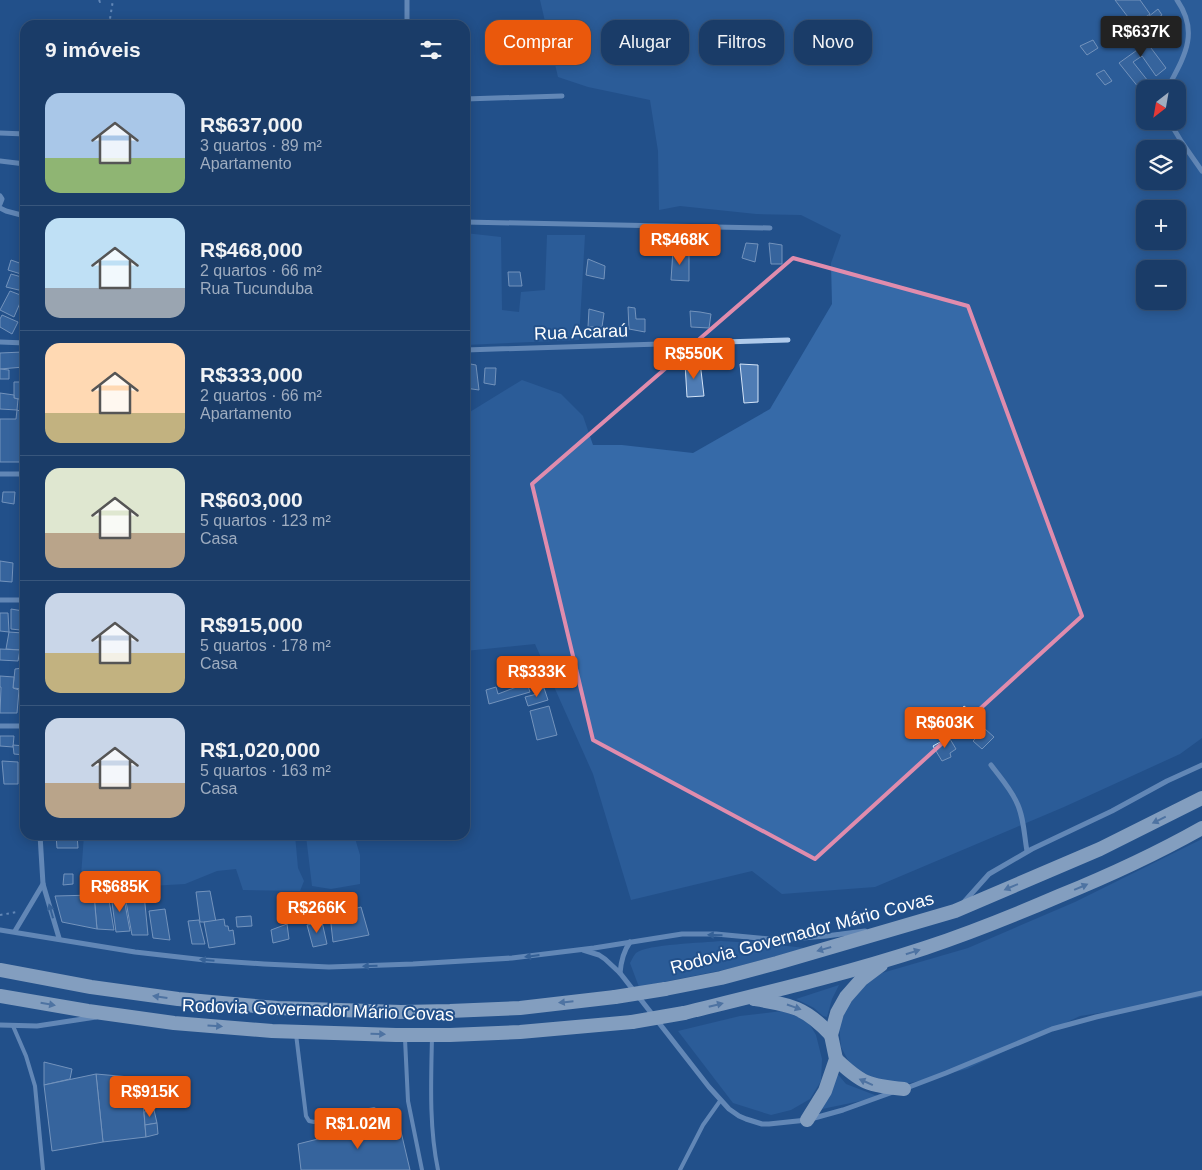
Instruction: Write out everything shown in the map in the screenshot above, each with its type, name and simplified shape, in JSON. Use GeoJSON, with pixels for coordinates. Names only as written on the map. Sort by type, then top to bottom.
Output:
{"type":"FeatureCollection","features":[{"type":"Feature","properties":{"kind":"highway","name":"Rodovia Governador Mário Covas"},"geometry":{"type":"LineString","coordinates":[[0,970],[91,988],[178,999],[277,1008],[401,1012],[520,1008],[665,989],[740,973],[955,912],[1100,849],[1202,798]]}},
{"type":"Feature","properties":{"kind":"highway","name":"Rodovia Governador Mário Covas"},"geometry":{"type":"LineString","coordinates":[[0,996],[174,1023],[296,1031],[432,1035],[520,1032],[632,1022],[684,1013],[748,998],[927,948],[1015,915],[1112,874],[1202,828]]}},
{"type":"Feature","properties":{"kind":"highway"},"geometry":{"type":"LineString","coordinates":[[807,1120],[825,1091],[836,1059],[831,1035],[837,1014],[846,996],[861,980],[888,960]]}},
{"type":"Feature","properties":{"kind":"highway"},"geometry":{"type":"LineString","coordinates":[[748,998],[783,1004],[803,1010],[819,1022],[831,1035]]}},
{"type":"Feature","properties":{"kind":"highway"},"geometry":{"type":"LineString","coordinates":[[836,1059],[852,1075],[868,1083],[882,1087],[904,1089]]}},
{"type":"Feature","properties":{"kind":"street"},"geometry":{"type":"LineString","coordinates":[[402,0],[407,11]]}},
{"type":"Feature","properties":{"kind":"street"},"geometry":{"type":"LineString","coordinates":[[407,0],[407,20]]}},
{"type":"Feature","properties":{"kind":"street"},"geometry":{"type":"LineString","coordinates":[[1172,80],[1185,54],[1189,32],[1188,20],[1177,0]]}},
{"type":"Feature","properties":{"kind":"street"},"geometry":{"type":"LineString","coordinates":[[470,99],[562,96]]}},
{"type":"Feature","properties":{"kind":"street"},"geometry":{"type":"LineString","coordinates":[[1174,130],[1202,171]]}},
{"type":"Feature","properties":{"kind":"street"},"geometry":{"type":"LineString","coordinates":[[0,133],[20,134]]}},
{"type":"Feature","properties":{"kind":"street"},"geometry":{"type":"LineString","coordinates":[[0,161],[20,163]]}},
{"type":"Feature","properties":{"kind":"street"},"geometry":{"type":"LineString","coordinates":[[0,196],[2,199],[0,204]]}},
{"type":"Feature","properties":{"kind":"street"},"geometry":{"type":"LineString","coordinates":[[0,208],[20,215]]}},
{"type":"Feature","properties":{"kind":"street"},"geometry":{"type":"LineString","coordinates":[[470,222],[770,228]]}},
{"type":"Feature","properties":{"kind":"street","name":"Rua Acaraú"},"geometry":{"type":"LineString","coordinates":[[470,350],[788,340]]}},
{"type":"Feature","properties":{"kind":"street"},"geometry":{"type":"LineString","coordinates":[[0,342],[20,343]]}},
{"type":"Feature","properties":{"kind":"street"},"geometry":{"type":"LineString","coordinates":[[0,474],[20,474]]}},
{"type":"Feature","properties":{"kind":"street"},"geometry":{"type":"LineString","coordinates":[[0,600],[20,600]]}},
{"type":"Feature","properties":{"kind":"street"},"geometry":{"type":"LineString","coordinates":[[0,726],[20,726]]}},
{"type":"Feature","properties":{"kind":"street"},"geometry":{"type":"LineString","coordinates":[[991,765],[1017,802],[1021,814],[1027,852]]}},
{"type":"Feature","properties":{"kind":"street"},"geometry":{"type":"LineString","coordinates":[[955,912],[989,874],[1027,852],[1202,765]]}},
{"type":"Feature","properties":{"kind":"street"},"geometry":{"type":"LineString","coordinates":[[40,840],[43,884],[59,938]]}},
{"type":"Feature","properties":{"kind":"street"},"geometry":{"type":"LineString","coordinates":[[15,931],[43,884]]}},
{"type":"Feature","properties":{"kind":"street"},"geometry":{"type":"LineString","coordinates":[[0,930],[59,938],[135,952],[205,960],[329,967],[512,958],[682,934],[716,934],[780,940],[903,926]]}},
{"type":"Feature","properties":{"kind":"street"},"geometry":{"type":"LineString","coordinates":[[620,973],[621,959],[630,942]]}},
{"type":"Feature","properties":{"kind":"street"},"geometry":{"type":"LineString","coordinates":[[580,949],[599,955],[620,973],[720,1101],[739,1116],[762,1124],[780,1124],[807,1120],[843,1110],[955,1070],[1052,1029],[1202,993]]}},
{"type":"Feature","properties":{"kind":"street"},"geometry":{"type":"LineString","coordinates":[[0,1024],[37,1026],[115,1015]]}},
{"type":"Feature","properties":{"kind":"lane"},"geometry":{"type":"LineString","coordinates":[[13,1026],[26,1056],[35,1086],[43,1170]]}},
{"type":"Feature","properties":{"kind":"lane"},"geometry":{"type":"LineString","coordinates":[[296,1031],[306,1116],[309,1122],[374,1109]]}},
{"type":"Feature","properties":{"kind":"lane"},"geometry":{"type":"LineString","coordinates":[[405,1035],[408,1101],[422,1170]]}},
{"type":"Feature","properties":{"kind":"lane"},"geometry":{"type":"LineString","coordinates":[[432,1035],[431,1094],[435,1156],[438,1170]]}},
{"type":"Feature","properties":{"kind":"lane"},"geometry":{"type":"LineString","coordinates":[[680,1170],[703,1125],[720,1101]]}},
{"type":"Feature","properties":{"kind":"path"},"geometry":{"type":"LineString","coordinates":[[111,20],[113,0]]}},
{"type":"Feature","properties":{"kind":"path"},"geometry":{"type":"LineString","coordinates":[[0,915],[27,910]]}},
{"type":"Feature","properties":{"kind":"highlighted area"},"geometry":{"type":"Polygon","coordinates":[[[793,258],[968,306],[1082,616],[815,859],[593,740],[532,484],[793,258]]]}},
{"type":"Feature","properties":{"kind":"shaded area"},"geometry":{"type":"Polygon","coordinates":[[[540,0],[1202,0],[1202,738],[1180,754],[1064,807],[875,887],[782,894],[752,871],[631,900],[593,774],[535,644],[470,650],[470,412],[522,380],[561,394],[583,416],[593,445],[622,445],[693,453],[770,409],[832,304],[831,263],[841,235],[801,215],[756,214],[680,206],[659,210],[658,151],[650,100],[588,87],[558,77],[555,65],[591,65],[591,20],[545,20],[540,0]]]}},
{"type":"Feature","properties":{"kind":"shaded area"},"geometry":{"type":"Polygon","coordinates":[[[470,234],[501,237],[502,310],[519,312],[521,292],[545,290],[547,235],[585,235],[579,340],[470,345],[470,234]]]}},
{"type":"Feature","properties":{"kind":"shaded area"},"geometry":{"type":"Polygon","coordinates":[[[1202,839],[1202,997],[1080,1016],[967,1069],[898,1086],[877,1081],[850,1064],[841,1047],[839,1025],[855,992],[882,973],[968,948],[1075,902],[1202,839]]]}},
{"type":"Feature","properties":{"kind":"shaded area"},"geometry":{"type":"Polygon","coordinates":[[[84,840],[295,840],[298,868],[304,881],[300,891],[243,890],[236,869],[217,871],[185,884],[80,890],[84,840]]]}},
{"type":"Feature","properties":{"kind":"shaded area"},"geometry":{"type":"Polygon","coordinates":[[[306,840],[356,840],[360,855],[360,884],[331,889],[312,886],[306,840]]]}},
{"type":"Feature","properties":{"kind":"shaded area"},"geometry":{"type":"Polygon","coordinates":[[[721,941],[806,948],[728,969],[639,987],[630,963],[636,953],[663,946],[721,941]]]}},
{"type":"Feature","properties":{"kind":"shaded area"},"geometry":{"type":"Polygon","coordinates":[[[839,985],[832,999],[827,1017],[796,999],[839,985]]]}},
{"type":"Feature","properties":{"kind":"shaded area"},"geometry":{"type":"Polygon","coordinates":[[[782,1011],[807,1020],[816,1035],[822,1059],[821,1081],[810,1099],[791,1110],[771,1115],[733,1103],[678,1031],[740,1016],[782,1011]]]}},
{"type":"Feature","properties":{"kind":"shaded area"},"geometry":{"type":"Polygon","coordinates":[[[836,1072],[846,1084],[880,1097],[822,1109],[836,1072]]]}},
{"type":"Feature","properties":{"kind":"building"},"geometry":{"type":"Polygon","coordinates":[[[1115,0],[1140,0],[1150,14],[1134,25],[1115,0]]]}},
{"type":"Feature","properties":{"kind":"building"},"geometry":{"type":"Polygon","coordinates":[[[1158,9],[1162,15],[1152,22],[1148,17],[1158,9]]]}},
{"type":"Feature","properties":{"kind":"building"},"geometry":{"type":"Polygon","coordinates":[[[1142,21],[1146,26],[1139,32],[1166,68],[1156,76],[1142,56],[1133,62],[1147,80],[1136,80],[1136,84],[1119,63],[1140,48],[1128,32],[1142,21]]]}},
{"type":"Feature","properties":{"kind":"building"},"geometry":{"type":"Polygon","coordinates":[[[1093,40],[1098,48],[1087,55],[1080,46],[1093,40]]]}},
{"type":"Feature","properties":{"kind":"building"},"geometry":{"type":"Polygon","coordinates":[[[1104,70],[1112,81],[1105,85],[1096,74],[1104,70]]]}},
{"type":"Feature","properties":{"kind":"building"},"geometry":{"type":"Polygon","coordinates":[[[746,243],[758,244],[755,262],[742,258],[746,243]]]}},
{"type":"Feature","properties":{"kind":"building"},"geometry":{"type":"Polygon","coordinates":[[[769,243],[782,245],[782,264],[771,264],[769,243]]]}},
{"type":"Feature","properties":{"kind":"building"},"geometry":{"type":"Polygon","coordinates":[[[673,250],[689,252],[689,281],[671,280],[673,250]]]}},
{"type":"Feature","properties":{"kind":"building"},"geometry":{"type":"Polygon","coordinates":[[[588,259],[605,266],[604,279],[586,275],[588,259]]]}},
{"type":"Feature","properties":{"kind":"building"},"geometry":{"type":"Polygon","coordinates":[[[11,260],[20,263],[20,274],[8,270],[11,260]]]}},
{"type":"Feature","properties":{"kind":"building"},"geometry":{"type":"Polygon","coordinates":[[[508,272],[520,272],[522,286],[509,286],[508,272]]]}},
{"type":"Feature","properties":{"kind":"building"},"geometry":{"type":"Polygon","coordinates":[[[11,274],[20,277],[20,290],[6,287],[11,274]]]}},
{"type":"Feature","properties":{"kind":"building"},"geometry":{"type":"Polygon","coordinates":[[[10,291],[20,295],[20,303],[14,317],[0,310],[10,291]]]}},
{"type":"Feature","properties":{"kind":"building"},"geometry":{"type":"Polygon","coordinates":[[[628,307],[635,308],[636,319],[645,319],[645,332],[629,329],[628,307]]]}},
{"type":"Feature","properties":{"kind":"building"},"geometry":{"type":"Polygon","coordinates":[[[589,309],[604,313],[602,327],[588,327],[589,309]]]}},
{"type":"Feature","properties":{"kind":"building"},"geometry":{"type":"Polygon","coordinates":[[[690,311],[711,314],[709,328],[691,327],[690,311]]]}},
{"type":"Feature","properties":{"kind":"building"},"geometry":{"type":"Polygon","coordinates":[[[2,315],[18,322],[12,334],[0,327],[2,315]]]}},
{"type":"Feature","properties":{"kind":"building"},"geometry":{"type":"Polygon","coordinates":[[[20,352],[20,367],[0,369],[0,353],[20,352]]]}},
{"type":"Feature","properties":{"kind":"building"},"geometry":{"type":"Polygon","coordinates":[[[700,362],[704,396],[687,397],[685,363],[700,362]]]}},
{"type":"Feature","properties":{"kind":"building"},"geometry":{"type":"Polygon","coordinates":[[[470,364],[476,365],[479,390],[470,389],[470,364]]]}},
{"type":"Feature","properties":{"kind":"building"},"geometry":{"type":"Polygon","coordinates":[[[740,364],[758,365],[758,402],[744,403],[740,364]]]}},
{"type":"Feature","properties":{"kind":"building"},"geometry":{"type":"Polygon","coordinates":[[[485,368],[496,368],[495,385],[484,383],[485,368]]]}},
{"type":"Feature","properties":{"kind":"building"},"geometry":{"type":"Polygon","coordinates":[[[0,369],[9,370],[9,379],[0,379],[0,369]]]}},
{"type":"Feature","properties":{"kind":"building"},"geometry":{"type":"Polygon","coordinates":[[[14,382],[20,382],[20,399],[14,398],[14,382]]]}},
{"type":"Feature","properties":{"kind":"building"},"geometry":{"type":"Polygon","coordinates":[[[0,393],[14,395],[14,398],[18,399],[17,410],[0,409],[0,393]]]}},
{"type":"Feature","properties":{"kind":"building"},"geometry":{"type":"Polygon","coordinates":[[[17,410],[20,411],[20,462],[0,462],[0,419],[16,419],[17,410]]]}},
{"type":"Feature","properties":{"kind":"building"},"geometry":{"type":"Polygon","coordinates":[[[3,492],[15,492],[14,504],[2,502],[3,492]]]}},
{"type":"Feature","properties":{"kind":"building"},"geometry":{"type":"Polygon","coordinates":[[[0,561],[13,563],[12,582],[0,581],[0,561]]]}},
{"type":"Feature","properties":{"kind":"building"},"geometry":{"type":"Polygon","coordinates":[[[11,609],[20,610],[20,630],[11,629],[11,609]]]}},
{"type":"Feature","properties":{"kind":"building"},"geometry":{"type":"Polygon","coordinates":[[[0,613],[8,613],[9,632],[0,631],[0,613]]]}},
{"type":"Feature","properties":{"kind":"building"},"geometry":{"type":"Polygon","coordinates":[[[9,632],[20,633],[20,650],[6,649],[9,632]]]}},
{"type":"Feature","properties":{"kind":"building"},"geometry":{"type":"Polygon","coordinates":[[[0,649],[20,650],[18,661],[0,660],[0,649]]]}},
{"type":"Feature","properties":{"kind":"building"},"geometry":{"type":"Polygon","coordinates":[[[20,668],[20,689],[13,688],[15,669],[20,668]]]}},
{"type":"Feature","properties":{"kind":"building"},"geometry":{"type":"Polygon","coordinates":[[[0,676],[14,677],[13,688],[19,690],[17,713],[0,713],[0,676]]]}},
{"type":"Feature","properties":{"kind":"building"},"geometry":{"type":"Polygon","coordinates":[[[527,683],[530,692],[489,704],[486,690],[496,687],[498,694],[527,683]]]}},
{"type":"Feature","properties":{"kind":"building"},"geometry":{"type":"Polygon","coordinates":[[[544,688],[548,700],[528,706],[525,697],[537,694],[537,690],[544,688]]]}},
{"type":"Feature","properties":{"kind":"building"},"geometry":{"type":"Polygon","coordinates":[[[549,706],[557,735],[537,740],[530,711],[549,706]]]}},
{"type":"Feature","properties":{"kind":"building"},"geometry":{"type":"Polygon","coordinates":[[[964,706],[978,717],[968,729],[955,718],[964,706]]]}},
{"type":"Feature","properties":{"kind":"building"},"geometry":{"type":"Polygon","coordinates":[[[976,721],[985,729],[976,739],[967,731],[976,721]]]}},
{"type":"Feature","properties":{"kind":"building"},"geometry":{"type":"Polygon","coordinates":[[[985,729],[994,737],[982,749],[973,741],[985,729]]]}},
{"type":"Feature","properties":{"kind":"building"},"geometry":{"type":"Polygon","coordinates":[[[0,736],[14,736],[13,747],[0,746],[0,736]]]}},
{"type":"Feature","properties":{"kind":"building"},"geometry":{"type":"Polygon","coordinates":[[[950,739],[956,749],[950,753],[951,757],[942,761],[933,746],[950,739]]]}},
{"type":"Feature","properties":{"kind":"building"},"geometry":{"type":"Polygon","coordinates":[[[13,745],[20,746],[20,755],[14,754],[13,745]]]}},
{"type":"Feature","properties":{"kind":"building"},"geometry":{"type":"Polygon","coordinates":[[[2,761],[18,762],[18,784],[4,784],[2,761]]]}},
{"type":"Feature","properties":{"kind":"building"},"geometry":{"type":"Polygon","coordinates":[[[56,840],[77,840],[78,848],[57,848],[56,840]]]}},
{"type":"Feature","properties":{"kind":"building"},"geometry":{"type":"Polygon","coordinates":[[[64,874],[73,874],[73,884],[63,885],[64,874]]]}},
{"type":"Feature","properties":{"kind":"building"},"geometry":{"type":"Polygon","coordinates":[[[210,891],[216,922],[200,922],[196,892],[210,891]]]}},
{"type":"Feature","properties":{"kind":"building"},"geometry":{"type":"Polygon","coordinates":[[[123,893],[130,931],[116,932],[111,895],[123,893]]]}},
{"type":"Feature","properties":{"kind":"building"},"geometry":{"type":"Polygon","coordinates":[[[108,894],[114,930],[97,929],[94,895],[108,894]]]}},
{"type":"Feature","properties":{"kind":"building"},"geometry":{"type":"Polygon","coordinates":[[[144,894],[148,935],[132,935],[125,896],[144,894]]]}},
{"type":"Feature","properties":{"kind":"building"},"geometry":{"type":"Polygon","coordinates":[[[94,895],[97,929],[62,922],[55,896],[94,895]]]}},
{"type":"Feature","properties":{"kind":"building"},"geometry":{"type":"Polygon","coordinates":[[[361,907],[369,935],[333,942],[330,915],[361,907]]]}},
{"type":"Feature","properties":{"kind":"building"},"geometry":{"type":"Polygon","coordinates":[[[165,909],[170,940],[153,938],[149,911],[165,909]]]}},
{"type":"Feature","properties":{"kind":"building"},"geometry":{"type":"Polygon","coordinates":[[[251,916],[252,926],[237,927],[236,917],[251,916]]]}},
{"type":"Feature","properties":{"kind":"building"},"geometry":{"type":"Polygon","coordinates":[[[224,919],[225,926],[228,926],[229,931],[233,930],[235,944],[209,948],[204,922],[224,919]]]}},
{"type":"Feature","properties":{"kind":"building"},"geometry":{"type":"Polygon","coordinates":[[[199,920],[205,944],[192,944],[188,921],[199,920]]]}},
{"type":"Feature","properties":{"kind":"building"},"geometry":{"type":"Polygon","coordinates":[[[322,922],[327,944],[313,947],[307,925],[322,922]]]}},
{"type":"Feature","properties":{"kind":"building"},"geometry":{"type":"Polygon","coordinates":[[[287,924],[289,939],[273,943],[271,930],[287,924]]]}},
{"type":"Feature","properties":{"kind":"building"},"geometry":{"type":"Polygon","coordinates":[[[44,1062],[72,1069],[70,1079],[44,1085],[44,1062]]]}},
{"type":"Feature","properties":{"kind":"building"},"geometry":{"type":"Polygon","coordinates":[[[96,1074],[141,1078],[146,1137],[103,1142],[96,1074]]]}},
{"type":"Feature","properties":{"kind":"building"},"geometry":{"type":"Polygon","coordinates":[[[96,1074],[103,1142],[52,1151],[44,1085],[96,1074]]]}},
{"type":"Feature","properties":{"kind":"building"},"geometry":{"type":"Polygon","coordinates":[[[154,1110],[157,1123],[145,1125],[144,1112],[154,1110]]]}},
{"type":"Feature","properties":{"kind":"building"},"geometry":{"type":"Polygon","coordinates":[[[398,1119],[410,1170],[301,1170],[298,1144],[398,1119]]]}},
{"type":"Feature","properties":{"kind":"building"},"geometry":{"type":"Polygon","coordinates":[[[157,1123],[158,1134],[146,1137],[145,1125],[157,1123]]]}}]}
